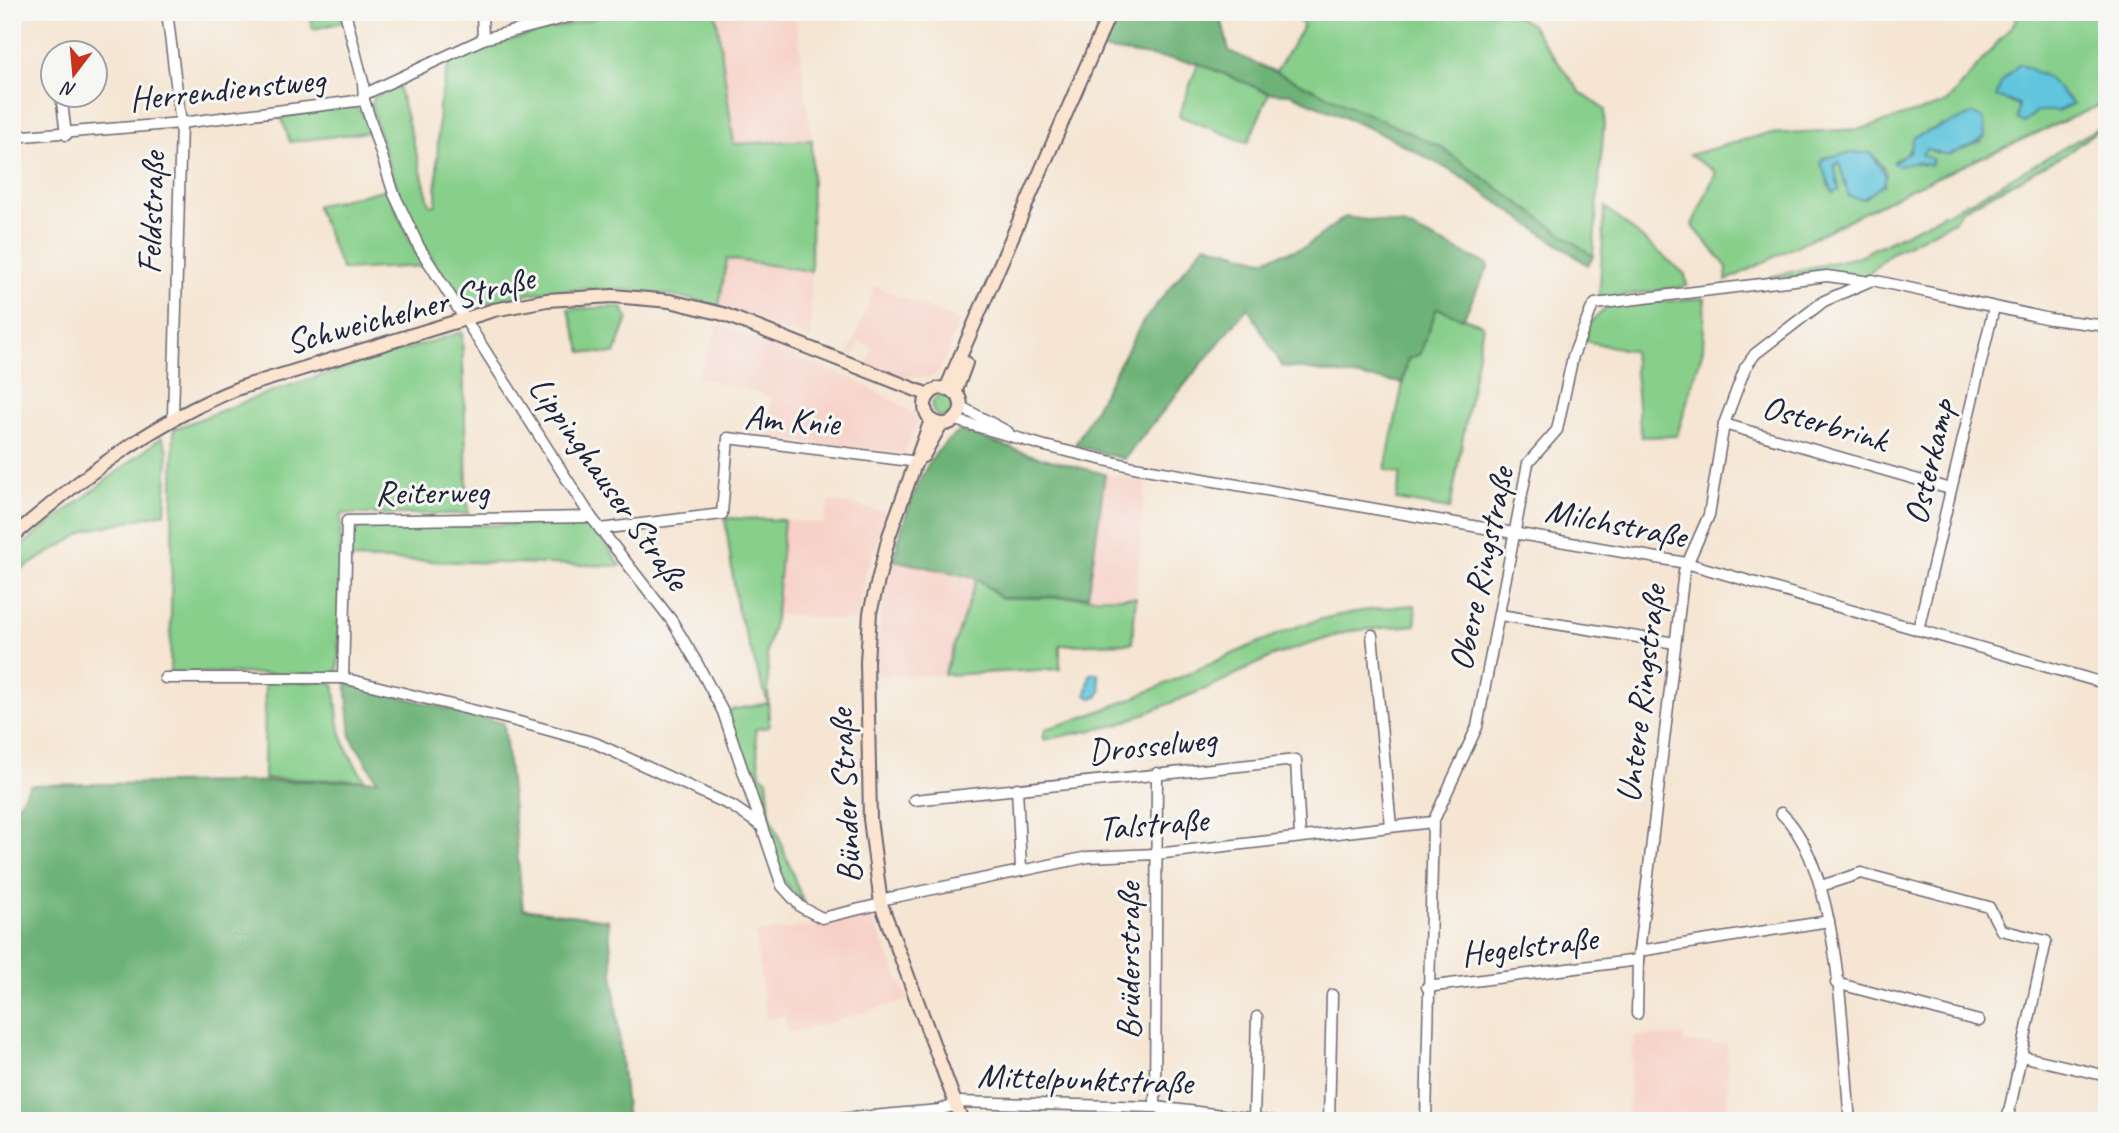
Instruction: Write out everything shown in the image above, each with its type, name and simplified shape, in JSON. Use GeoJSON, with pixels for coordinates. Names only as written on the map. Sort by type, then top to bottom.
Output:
{"type":"FeatureCollection","features":[{"type":"Feature","properties":{"kind":"main road"},"geometry":{"type":"LineString","coordinates":[[950,391],[961,407],[955,419],[937,422],[927,401],[950,391],[1110,12]]}},
{"type":"Feature","properties":{"kind":"main road","name":"Schweichelner Straße"},"geometry":{"type":"LineString","coordinates":[[16,533],[93,471],[173,417],[239,388],[466,319],[547,300],[613,296],[649,298],[723,314],[858,369],[927,401]]}},
{"type":"Feature","properties":{"kind":"main road","name":"Bünder Straße"},"geometry":{"type":"LineString","coordinates":[[937,422],[889,536],[870,613],[867,662],[870,819],[880,902],[962,1121]]}},
{"type":"Feature","properties":{"kind":"street","name":"Feldstraße"},"geometry":{"type":"LineString","coordinates":[[167,12],[181,123],[173,417]]}},
{"type":"Feature","properties":{"kind":"street","name":"Lippinghauser Straße"},"geometry":{"type":"LineString","coordinates":[[345,12],[364,97],[405,221],[591,516],[672,621],[697,663],[723,712],[782,886],[789,897],[809,913],[829,918],[880,902]]}},
{"type":"Feature","properties":{"kind":"street"},"geometry":{"type":"LineString","coordinates":[[482,12],[483,39]]}},
{"type":"Feature","properties":{"kind":"street","name":"Herrendienstweg"},"geometry":{"type":"LineString","coordinates":[[12,137],[66,135],[181,123],[364,97],[483,39],[587,12]]}},
{"type":"Feature","properties":{"kind":"street"},"geometry":{"type":"LineString","coordinates":[[63,108],[66,135]]}},
{"type":"Feature","properties":{"kind":"street","name":"Obere Ringstraße"},"geometry":{"type":"LineString","coordinates":[[1426,1121],[1427,987],[1433,822],[1477,727],[1528,463],[1557,430],[1573,356],[1595,304],[1827,276],[1864,281]]}},
{"type":"Feature","properties":{"kind":"street"},"geometry":{"type":"LineString","coordinates":[[1864,281],[1872,280],[2050,319],[2107,326]]}},
{"type":"Feature","properties":{"kind":"street","name":"Untere Ringstraße"},"geometry":{"type":"LineString","coordinates":[[1637,1014],[1639,956],[1686,563],[1709,514],[1724,424],[1745,369],[1755,354],[1824,301],[1864,281]]}},
{"type":"Feature","properties":{"kind":"street","name":"Osterkamp"},"geometry":{"type":"LineString","coordinates":[[1918,630],[1994,307]]}},
{"type":"Feature","properties":{"kind":"street","name":"Milchstraße"},"geometry":{"type":"LineString","coordinates":[[961,407],[1024,440]]}},
{"type":"Feature","properties":{"kind":"street","name":"Milchstraße"},"geometry":{"type":"LineString","coordinates":[[955,419],[1024,440],[1134,467],[1686,563],[2107,684]]}},
{"type":"Feature","properties":{"kind":"street","name":"Osterbrink"},"geometry":{"type":"LineString","coordinates":[[1724,424],[1950,489]]}},
{"type":"Feature","properties":{"kind":"street","name":"Am Knie"},"geometry":{"type":"LineString","coordinates":[[600,529],[722,514],[728,438],[918,462]]}},
{"type":"Feature","properties":{"kind":"street","name":"Reiterweg"},"geometry":{"type":"LineString","coordinates":[[343,678],[347,521],[591,516]]}},
{"type":"Feature","properties":{"kind":"street"},"geometry":{"type":"LineString","coordinates":[[12,519],[16,533]]}},
{"type":"Feature","properties":{"kind":"street"},"geometry":{"type":"LineString","coordinates":[[1500,615],[1675,643]]}},
{"type":"Feature","properties":{"kind":"street"},"geometry":{"type":"LineString","coordinates":[[1372,635],[1391,826]]}},
{"type":"Feature","properties":{"kind":"street"},"geometry":{"type":"LineString","coordinates":[[165,678],[343,678],[596,743],[732,806],[761,825]]}},
{"type":"Feature","properties":{"kind":"street","name":"Drosselweg"},"geometry":{"type":"LineString","coordinates":[[914,800],[1296,760],[1300,837]]}},
{"type":"Feature","properties":{"kind":"street","name":"Brüderstraße"},"geometry":{"type":"LineString","coordinates":[[1157,773],[1159,1107],[1162,1121]]}},
{"type":"Feature","properties":{"kind":"street"},"geometry":{"type":"LineString","coordinates":[[1017,788],[1021,869]]}},
{"type":"Feature","properties":{"kind":"street"},"geometry":{"type":"LineString","coordinates":[[732,806],[743,805],[751,796]]}},
{"type":"Feature","properties":{"kind":"street"},"geometry":{"type":"LineString","coordinates":[[1781,813],[1796,826],[1821,886],[1829,921],[1850,1121]]}},
{"type":"Feature","properties":{"kind":"street","name":"Talstraße"},"geometry":{"type":"LineString","coordinates":[[880,902],[1088,856],[1156,854],[1433,822]]}},
{"type":"Feature","properties":{"kind":"street"},"geometry":{"type":"LineString","coordinates":[[1821,886],[1861,873],[1989,907],[2001,930],[2046,941],[2007,1121]]}},
{"type":"Feature","properties":{"kind":"street","name":"Hegelstraße"},"geometry":{"type":"LineString","coordinates":[[1427,987],[1639,956],[1829,921]]}},
{"type":"Feature","properties":{"kind":"street"},"geometry":{"type":"LineString","coordinates":[[1836,983],[1979,1021]]}},
{"type":"Feature","properties":{"kind":"street"},"geometry":{"type":"LineString","coordinates":[[1329,1121],[1332,995]]}},
{"type":"Feature","properties":{"kind":"street"},"geometry":{"type":"LineString","coordinates":[[1254,1118],[1257,1017]]}},
{"type":"Feature","properties":{"kind":"street"},"geometry":{"type":"LineString","coordinates":[[2021,1056],[2107,1076]]}},
{"type":"Feature","properties":{"kind":"street","name":"Mittelpunktstraße"},"geometry":{"type":"LineString","coordinates":[[817,1121],[939,1110],[955,1104],[1159,1107],[1273,1121]]}},
{"type":"Feature","properties":{"kind":"shaded area"},"geometry":{"type":"Polygon","coordinates":[[[716,12],[795,12],[812,140],[734,144],[716,12]]]}},
{"type":"Feature","properties":{"kind":"shaded area"},"geometry":{"type":"Polygon","coordinates":[[[726,259],[811,271],[811,341],[719,306],[726,259]]]}},
{"type":"Feature","properties":{"kind":"shaded area"},"geometry":{"type":"Polygon","coordinates":[[[875,286],[960,321],[941,368],[933,377],[901,377],[867,364],[873,348],[859,341],[852,358],[848,356],[875,286]]]}},
{"type":"Feature","properties":{"kind":"shaded area"},"geometry":{"type":"Polygon","coordinates":[[[718,325],[853,379],[910,410],[918,420],[904,454],[764,437],[771,397],[697,377],[718,325]]]}},
{"type":"Feature","properties":{"kind":"shaded area"},"geometry":{"type":"Polygon","coordinates":[[[1105,474],[1146,481],[1136,597],[1088,596],[1105,474]]]}},
{"type":"Feature","properties":{"kind":"shaded area"},"geometry":{"type":"Polygon","coordinates":[[[829,501],[887,512],[866,574],[858,622],[776,614],[784,520],[824,524],[829,501]]]}},
{"type":"Feature","properties":{"kind":"shaded area"},"geometry":{"type":"Polygon","coordinates":[[[893,560],[977,578],[944,675],[877,676],[880,617],[893,560]]]}},
{"type":"Feature","properties":{"kind":"shaded area"},"geometry":{"type":"Polygon","coordinates":[[[872,917],[908,1000],[788,1034],[785,1016],[766,1020],[755,933],[824,925],[872,917]]]}},
{"type":"Feature","properties":{"kind":"shaded area"},"geometry":{"type":"Polygon","coordinates":[[[1634,1036],[1683,1036],[1683,1043],[1727,1044],[1728,1115],[1627,1116],[1634,1036]]]}},
{"type":"Feature","properties":{"kind":"green space"},"geometry":{"type":"Polygon","coordinates":[[[309,12],[341,12],[344,22],[313,29],[309,12]]]}},
{"type":"Feature","properties":{"kind":"green space"},"geometry":{"type":"Polygon","coordinates":[[[617,12],[716,12],[734,144],[812,140],[811,271],[727,259],[719,306],[627,290],[582,289],[534,293],[484,303],[475,302],[459,291],[454,292],[430,255],[401,198],[374,117],[373,98],[398,85],[430,205],[436,205],[439,106],[449,62],[490,45],[617,12]]]}},
{"type":"Feature","properties":{"kind":"green space"},"geometry":{"type":"Polygon","coordinates":[[[1116,12],[1223,12],[1221,17],[1229,51],[1439,146],[1593,256],[1588,265],[1455,173],[1387,136],[1291,94],[1269,93],[1198,63],[1101,49],[1116,12]]]}},
{"type":"Feature","properties":{"kind":"green space"},"geometry":{"type":"Polygon","coordinates":[[[1286,12],[1510,12],[1530,24],[1580,92],[1605,110],[1593,256],[1439,146],[1275,73],[1304,25],[1286,12]]]}},
{"type":"Feature","properties":{"kind":"green space"},"geometry":{"type":"Polygon","coordinates":[[[2018,12],[2107,12],[2107,102],[1915,187],[1726,281],[1727,267],[1692,225],[1716,172],[1689,155],[1765,134],[1861,129],[1946,103],[2016,21],[2018,12]],[[2005,79],[1996,97],[2037,111],[2005,79]],[[1943,125],[1924,133],[1903,157],[1895,160],[1902,166],[1910,162],[1923,165],[1926,159],[1922,154],[1925,149],[1933,149],[1936,153],[1980,142],[1943,125]],[[1852,153],[1823,158],[1828,185],[1833,192],[1833,171],[1837,162],[1841,164],[1846,187],[1884,185],[1885,170],[1874,156],[1852,153]]]}},
{"type":"Feature","properties":{"kind":"green space"},"geometry":{"type":"Polygon","coordinates":[[[1198,63],[1269,93],[1248,143],[1179,116],[1198,63]]]}},
{"type":"Feature","properties":{"kind":"green space"},"geometry":{"type":"Polygon","coordinates":[[[353,106],[364,114],[369,132],[290,142],[281,116],[353,106]]]}},
{"type":"Feature","properties":{"kind":"green space"},"geometry":{"type":"Polygon","coordinates":[[[2107,123],[2066,154],[1962,210],[1954,221],[1888,255],[1866,277],[1769,277],[1857,257],[1971,201],[2107,123]]]}},
{"type":"Feature","properties":{"kind":"green space"},"geometry":{"type":"Polygon","coordinates":[[[387,189],[413,248],[426,266],[342,270],[316,206],[387,189]]]}},
{"type":"Feature","properties":{"kind":"green space"},"geometry":{"type":"Polygon","coordinates":[[[1605,207],[1685,274],[1687,286],[1599,299],[1605,207]]]}},
{"type":"Feature","properties":{"kind":"green space"},"geometry":{"type":"Polygon","coordinates":[[[1345,217],[1404,225],[1489,265],[1463,319],[1437,308],[1420,354],[1408,359],[1402,383],[1282,366],[1248,307],[1124,459],[1075,445],[1142,323],[1205,244],[1262,260],[1305,247],[1345,217]]]}},
{"type":"Feature","properties":{"kind":"green space"},"geometry":{"type":"Polygon","coordinates":[[[1705,298],[1703,349],[1677,436],[1641,437],[1633,351],[1585,341],[1589,324],[1608,306],[1705,298]]]}},
{"type":"Feature","properties":{"kind":"green space"},"geometry":{"type":"Polygon","coordinates":[[[621,307],[628,318],[615,354],[582,352],[568,309],[621,307]]]}},
{"type":"Feature","properties":{"kind":"green space"},"geometry":{"type":"Polygon","coordinates":[[[1437,308],[1483,325],[1450,509],[1396,500],[1401,474],[1385,470],[1408,359],[1420,354],[1437,308]]]}},
{"type":"Feature","properties":{"kind":"green space"},"geometry":{"type":"Polygon","coordinates":[[[462,332],[468,514],[341,514],[338,672],[334,675],[170,672],[174,429],[278,389],[462,332]]]}},
{"type":"Feature","properties":{"kind":"green space"},"geometry":{"type":"Polygon","coordinates":[[[943,395],[951,398],[954,406],[951,414],[943,417],[935,414],[932,406],[935,398],[943,395]]]}},
{"type":"Feature","properties":{"kind":"green space"},"geometry":{"type":"Polygon","coordinates":[[[961,431],[1028,454],[1105,474],[1088,596],[1001,598],[977,578],[893,560],[916,488],[935,455],[947,441],[961,431]]]}},
{"type":"Feature","properties":{"kind":"green space"},"geometry":{"type":"Polygon","coordinates":[[[162,437],[168,451],[165,513],[88,530],[12,575],[12,553],[162,437]]]}},
{"type":"Feature","properties":{"kind":"green space"},"geometry":{"type":"Polygon","coordinates":[[[725,518],[784,520],[776,614],[767,650],[769,727],[755,729],[760,774],[767,780],[770,814],[804,904],[784,881],[726,711],[768,703],[737,608],[725,518]]]}},
{"type":"Feature","properties":{"kind":"green space"},"geometry":{"type":"Polygon","coordinates":[[[590,523],[621,566],[349,559],[350,537],[357,528],[590,523]]]}},
{"type":"Feature","properties":{"kind":"green space"},"geometry":{"type":"Polygon","coordinates":[[[977,578],[1001,598],[1136,597],[1132,643],[1060,645],[1060,669],[944,675],[977,578]]]}},
{"type":"Feature","properties":{"kind":"green space"},"geometry":{"type":"Polygon","coordinates":[[[1415,605],[1416,625],[1350,631],[1273,656],[1210,687],[1117,725],[1043,740],[1045,729],[1110,707],[1299,626],[1356,612],[1415,605]]]}},
{"type":"Feature","properties":{"kind":"green space"},"geometry":{"type":"Polygon","coordinates":[[[265,682],[330,682],[335,687],[337,715],[345,746],[365,780],[264,779],[265,682]]]}},
{"type":"Feature","properties":{"kind":"green space"},"geometry":{"type":"Polygon","coordinates":[[[346,683],[504,723],[523,909],[608,920],[627,1121],[12,1121],[12,814],[30,785],[377,780],[351,737],[346,683]]]}},
{"type":"Feature","properties":{"kind":"water"},"geometry":{"type":"Polygon","coordinates":[[[2019,64],[2047,77],[2073,104],[2058,111],[2037,111],[2024,123],[2017,119],[2019,104],[1996,97],[2001,83],[2019,64]]]}},
{"type":"Feature","properties":{"kind":"water"},"geometry":{"type":"Polygon","coordinates":[[[1974,114],[1984,120],[1985,137],[1982,139],[1947,155],[1926,149],[1922,154],[1933,160],[1930,165],[1917,162],[1898,166],[1893,163],[1910,151],[1914,137],[1974,114]]]}},
{"type":"Feature","properties":{"kind":"water"},"geometry":{"type":"Polygon","coordinates":[[[1871,153],[1886,176],[1884,184],[1863,199],[1849,197],[1839,162],[1834,165],[1839,190],[1833,192],[1821,164],[1823,158],[1871,153]]]}},
{"type":"Feature","properties":{"kind":"water"},"geometry":{"type":"Polygon","coordinates":[[[1098,673],[1101,691],[1097,697],[1091,698],[1086,695],[1090,674],[1098,673]]]}}]}
